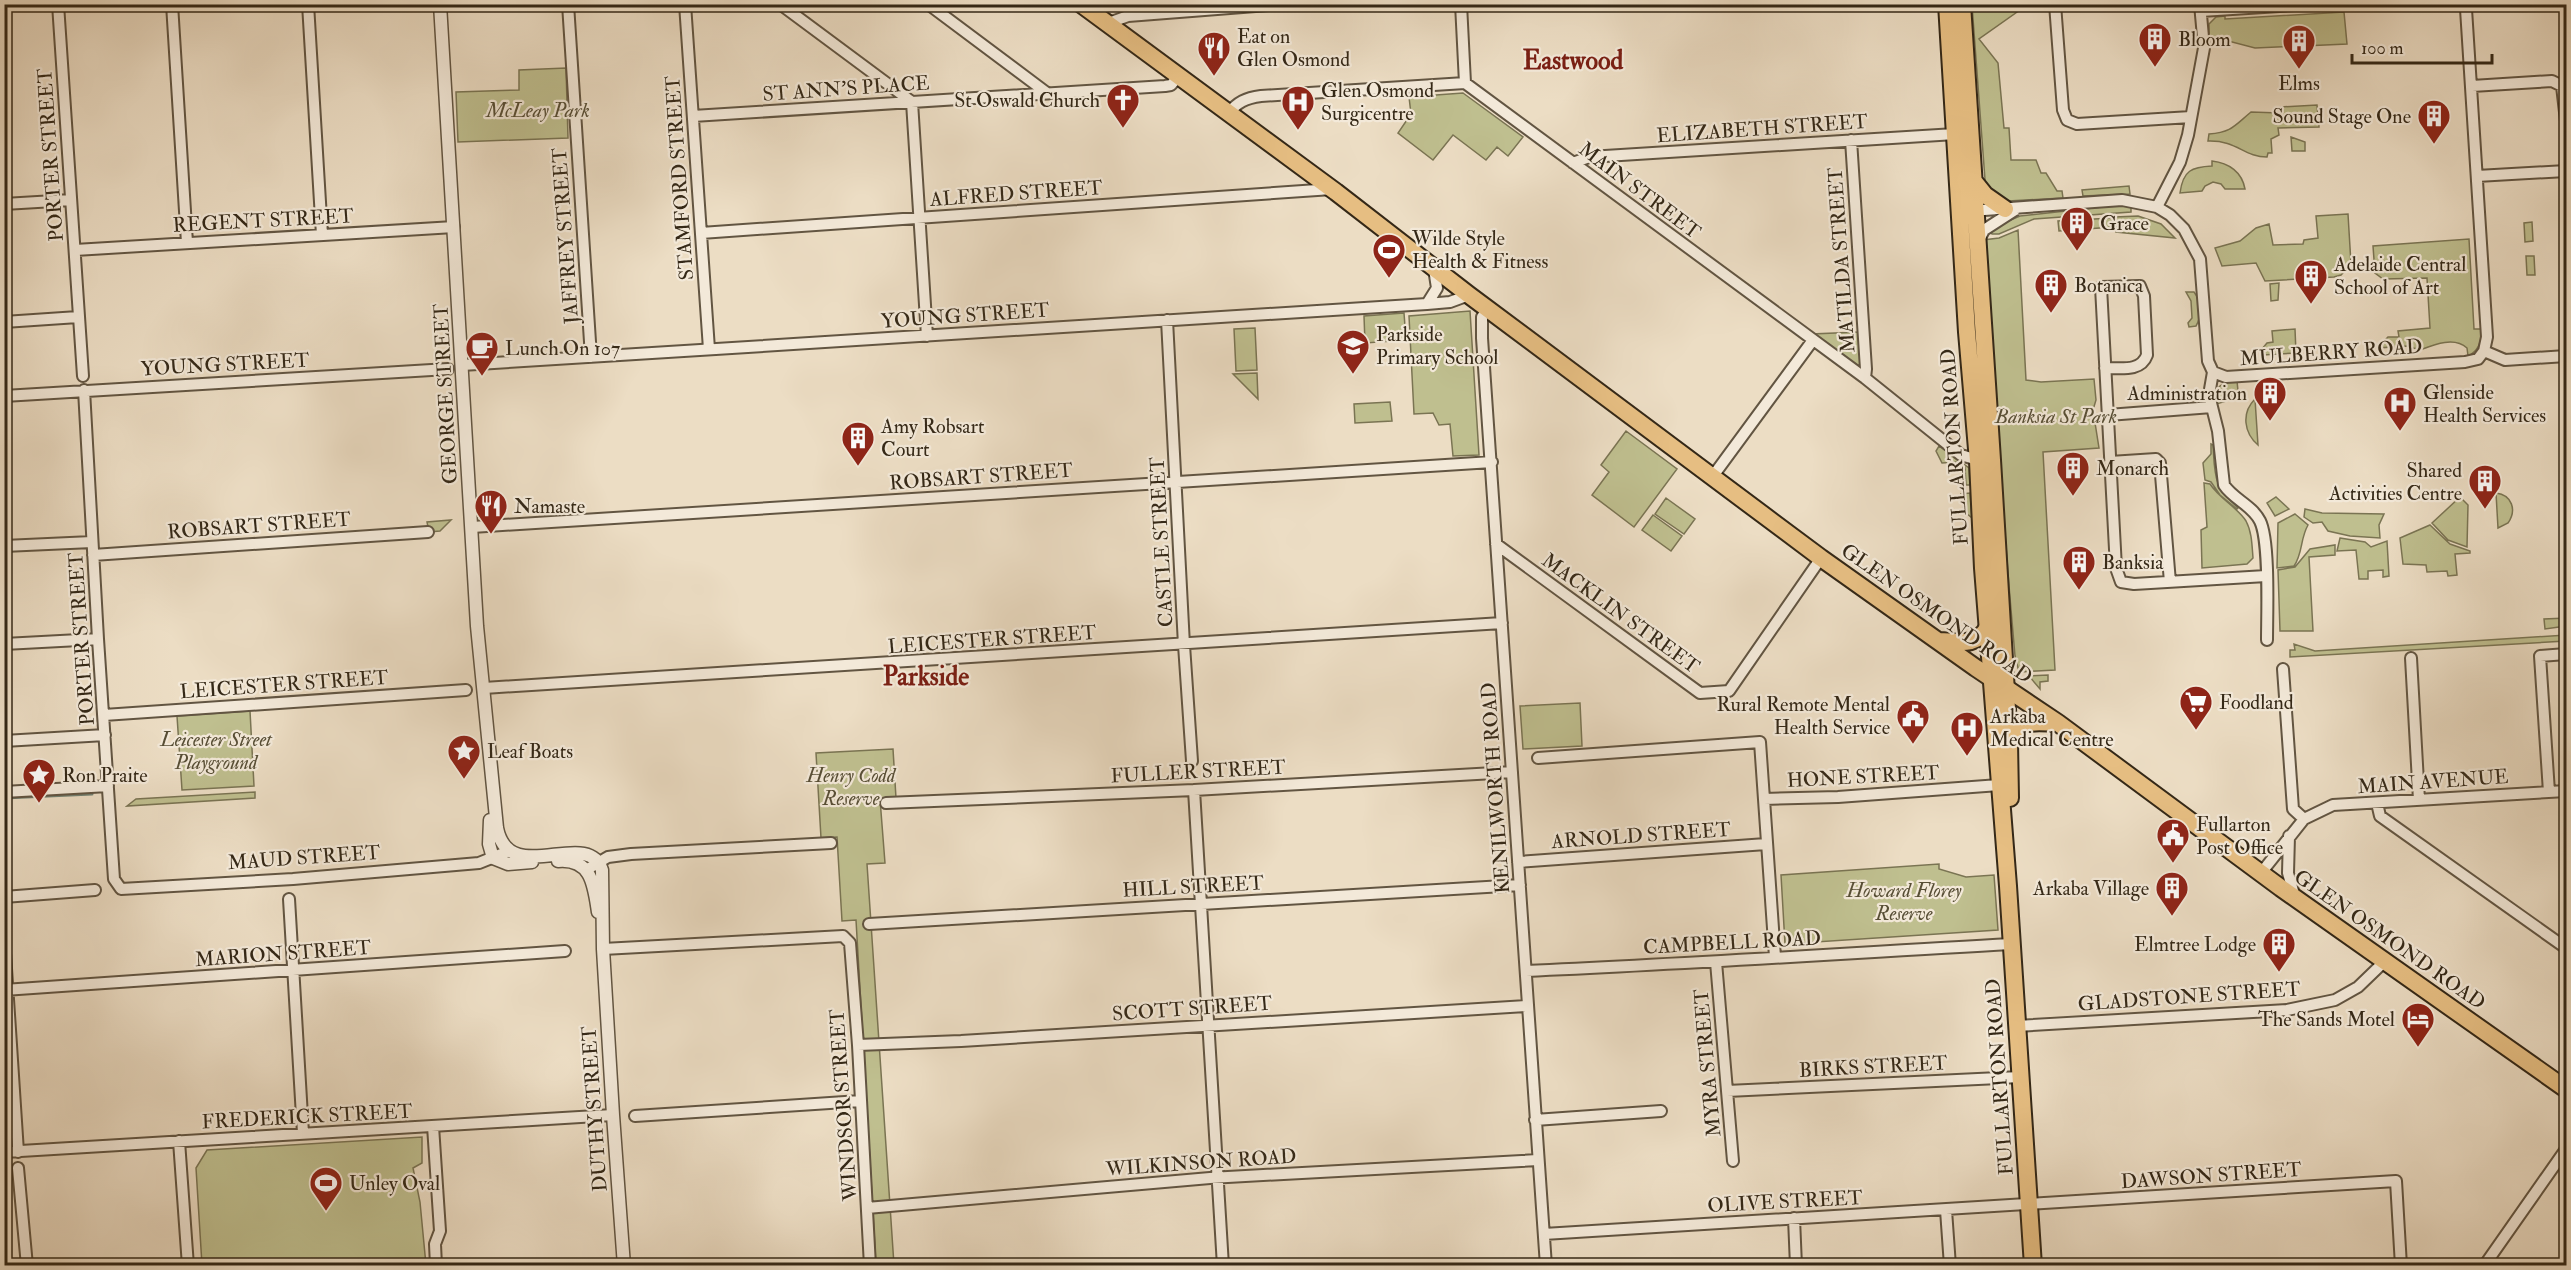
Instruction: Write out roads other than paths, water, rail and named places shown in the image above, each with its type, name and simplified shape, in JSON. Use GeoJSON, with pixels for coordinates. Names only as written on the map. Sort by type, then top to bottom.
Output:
{"type":"FeatureCollection","features":[{"type":"Feature","properties":{"kind":"main road","name":"GLEN OSMOND ROAD"},"geometry":{"type":"LineString","coordinates":[[1081,4],[1333,189],[1434,269],[1821,558],[2058,723],[2261,873],[2566,1089]]}},
{"type":"Feature","properties":{"kind":"main road","name":"FULLARTON ROAD"},"geometry":{"type":"LineString","coordinates":[[1947,4],[1955,134],[1968,211],[1977,246],[1988,627],[2033,1266]]}},
{"type":"Feature","properties":{"kind":"main road","name":"FULLARTON ROAD"},"geometry":{"type":"LineString","coordinates":[[1962,4],[1973,180],[1968,211],[1985,461],[2009,742],[2008,886]]}},
{"type":"Feature","properties":{"kind":"main road"},"geometry":{"type":"LineString","coordinates":[[1973,180],[1985,195],[2011,208]]}},
{"type":"Feature","properties":{"kind":"main road"},"geometry":{"type":"LineString","coordinates":[[1940,641],[1976,641],[1983,636],[1988,627]]}},
{"type":"Feature","properties":{"kind":"main road"},"geometry":{"type":"LineString","coordinates":[[2009,742],[2021,725],[2031,722],[2058,723]]}},
{"type":"Feature","properties":{"kind":"street","name":"PORTER STREET"},"geometry":{"type":"LineString","coordinates":[[58,4],[83,376]]}},
{"type":"Feature","properties":{"kind":"street"},"geometry":{"type":"LineString","coordinates":[[172,4],[187,243]]}},
{"type":"Feature","properties":{"kind":"street"},"geometry":{"type":"LineString","coordinates":[[308,4],[322,235]]}},
{"type":"Feature","properties":{"kind":"street","name":"GEORGE STREET"},"geometry":{"type":"LineString","coordinates":[[440,4],[477,626],[498,835],[502,845],[509,851]]}},
{"type":"Feature","properties":{"kind":"street","name":"JAFFREY STREET"},"geometry":{"type":"LineString","coordinates":[[568,4],[591,357]]}},
{"type":"Feature","properties":{"kind":"street","name":"STAMFORD STREET"},"geometry":{"type":"LineString","coordinates":[[685,4],[709,349]]}},
{"type":"Feature","properties":{"kind":"street"},"geometry":{"type":"LineString","coordinates":[[780,4],[912,102],[927,336]]}},
{"type":"Feature","properties":{"kind":"street"},"geometry":{"type":"LineString","coordinates":[[928,4],[1047,93]]}},
{"type":"Feature","properties":{"kind":"street"},"geometry":{"type":"LineString","coordinates":[[1106,24],[1128,16],[1226,6],[1280,4]]}},
{"type":"Feature","properties":{"kind":"street"},"geometry":{"type":"LineString","coordinates":[[1228,114],[1234,106],[1247,98],[1261,96],[1465,83],[1461,4]]}},
{"type":"Feature","properties":{"kind":"street"},"geometry":{"type":"LineString","coordinates":[[2055,4],[2063,110],[2067,120],[2077,124],[2191,117]]}},
{"type":"Feature","properties":{"kind":"street"},"geometry":{"type":"LineString","coordinates":[[2157,207],[2180,162],[2191,117],[2204,48],[2201,8],[2310,4]]}},
{"type":"Feature","properties":{"kind":"street"},"geometry":{"type":"LineString","coordinates":[[2464,4],[2472,86],[2487,337],[2484,351],[2505,360],[2566,356]]}},
{"type":"Feature","properties":{"kind":"street","name":"ST ANN'S PLACE"},"geometry":{"type":"LineString","coordinates":[[693,116],[1166,86],[1171,85],[1178,77]]}},
{"type":"Feature","properties":{"kind":"street"},"geometry":{"type":"LineString","coordinates":[[2472,86],[2552,81],[2562,86],[2566,104],[2566,121]]}},
{"type":"Feature","properties":{"kind":"street","name":"MAIN STREET"},"geometry":{"type":"LineString","coordinates":[[1465,83],[1865,378],[1961,455],[1985,461]]}},
{"type":"Feature","properties":{"kind":"street","name":"ELIZABETH STREET"},"geometry":{"type":"LineString","coordinates":[[1574,164],[1589,157],[1955,134]]}},
{"type":"Feature","properties":{"kind":"street","name":"MATILDA STREET"},"geometry":{"type":"LineString","coordinates":[[1851,140],[1865,378]]}},
{"type":"Feature","properties":{"kind":"street"},"geometry":{"type":"LineString","coordinates":[[2477,176],[2566,171]]}},
{"type":"Feature","properties":{"kind":"street","name":"ALFRED STREET"},"geometry":{"type":"LineString","coordinates":[[701,233],[1333,189]]}},
{"type":"Feature","properties":{"kind":"street"},"geometry":{"type":"LineString","coordinates":[[4,204],[71,200]]}},
{"type":"Feature","properties":{"kind":"street","name":"MULBERRY ROAD"},"geometry":{"type":"LineString","coordinates":[[1968,211],[2122,200],[2157,207],[2170,215],[2184,229],[2200,259],[2208,361],[2213,372],[2226,377],[2465,362],[2478,359],[2484,351]]}},
{"type":"Feature","properties":{"kind":"street","name":"MULBERRY ROAD"},"geometry":{"type":"LineString","coordinates":[[1977,246],[1984,230],[2011,208]]}},
{"type":"Feature","properties":{"kind":"street","name":"REGENT STREET"},"geometry":{"type":"LineString","coordinates":[[75,250],[454,227]]}},
{"type":"Feature","properties":{"kind":"street"},"geometry":{"type":"LineString","coordinates":[[1427,304],[1437,288],[1434,269]]}},
{"type":"Feature","properties":{"kind":"street"},"geometry":{"type":"LineString","coordinates":[[2105,368],[2136,367],[2145,360],[2147,354],[2144,296],[2140,286],[2101,287],[2105,368],[2108,415],[2110,462],[2118,577],[2121,582],[2127,584],[2266,576]]}},
{"type":"Feature","properties":{"kind":"street","name":"YOUNG STREET"},"geometry":{"type":"LineString","coordinates":[[462,365],[1427,304],[1450,302],[1469,295]]}},
{"type":"Feature","properties":{"kind":"street","name":"KENILWORTH ROAD"},"geometry":{"type":"LineString","coordinates":[[1488,309],[1481,321],[1546,1266]]}},
{"type":"Feature","properties":{"kind":"street"},"geometry":{"type":"LineString","coordinates":[[4,322],[78,317]]}},
{"type":"Feature","properties":{"kind":"street","name":"CASTLE STREET"},"geometry":{"type":"LineString","coordinates":[[1167,320],[1192,761]]}},
{"type":"Feature","properties":{"kind":"street"},"geometry":{"type":"LineString","coordinates":[[1713,476],[1813,340]]}},
{"type":"Feature","properties":{"kind":"street","name":"YOUNG STREET"},"geometry":{"type":"LineString","coordinates":[[4,396],[448,369]]}},
{"type":"Feature","properties":{"kind":"street"},"geometry":{"type":"LineString","coordinates":[[2213,372],[2209,395],[2218,431],[2224,485],[2259,519],[2264,534],[2268,608],[2267,640]]}},
{"type":"Feature","properties":{"kind":"street","name":"PORTER STREET"},"geometry":{"type":"LineString","coordinates":[[84,390],[114,879],[118,885]]}},
{"type":"Feature","properties":{"kind":"street"},"geometry":{"type":"LineString","coordinates":[[2108,415],[2212,406]]}},
{"type":"Feature","properties":{"kind":"street"},"geometry":{"type":"LineString","coordinates":[[2110,462],[2156,459],[2160,463],[2170,582]]}},
{"type":"Feature","properties":{"kind":"street","name":"ROBSART STREET"},"geometry":{"type":"LineString","coordinates":[[472,527],[1492,462]]}},
{"type":"Feature","properties":{"kind":"street","name":"ROBSART STREET"},"geometry":{"type":"LineString","coordinates":[[93,555],[428,532]]}},
{"type":"Feature","properties":{"kind":"street"},"geometry":{"type":"LineString","coordinates":[[4,546],[92,543]]}},
{"type":"Feature","properties":{"kind":"street","name":"MACKLIN STREET"},"geometry":{"type":"LineString","coordinates":[[1496,544],[1700,693],[1729,691],[1821,558]]}},
{"type":"Feature","properties":{"kind":"street","name":"LEICESTER STREET"},"geometry":{"type":"LineString","coordinates":[[484,688],[1502,623]]}},
{"type":"Feature","properties":{"kind":"street"},"geometry":{"type":"LineString","coordinates":[[4,644],[98,639]]}},
{"type":"Feature","properties":{"kind":"street"},"geometry":{"type":"LineString","coordinates":[[2548,792],[2540,656],[2566,654]]}},
{"type":"Feature","properties":{"kind":"street"},"geometry":{"type":"LineString","coordinates":[[2411,658],[2419,800]]}},
{"type":"Feature","properties":{"kind":"street"},"geometry":{"type":"LineString","coordinates":[[2283,669],[2293,809],[2304,819]]}},
{"type":"Feature","properties":{"kind":"street","name":"LEICESTER STREET"},"geometry":{"type":"LineString","coordinates":[[104,715],[466,690]]}},
{"type":"Feature","properties":{"kind":"street"},"geometry":{"type":"LineString","coordinates":[[4,741],[105,735]]}},
{"type":"Feature","properties":{"kind":"street"},"geometry":{"type":"LineString","coordinates":[[1538,758],[1760,742],[1775,957]]}},
{"type":"Feature","properties":{"kind":"street","name":"FULLER STREET"},"geometry":{"type":"LineString","coordinates":[[886,803],[1194,790],[1512,772]]}},
{"type":"Feature","properties":{"kind":"street","name":"GEORGE STREET"},"geometry":{"type":"LineString","coordinates":[[492,780],[489,844],[494,858]]}},
{"type":"Feature","properties":{"kind":"street","name":"HONE STREET"},"geometry":{"type":"LineString","coordinates":[[1764,800],[1999,785]]}},
{"type":"Feature","properties":{"kind":"street"},"geometry":{"type":"LineString","coordinates":[[4,792],[108,786]]}},
{"type":"Feature","properties":{"kind":"street"},"geometry":{"type":"LineString","coordinates":[[1194,790],[1223,1266]]}},
{"type":"Feature","properties":{"kind":"street","name":"MAIN AVENUE"},"geometry":{"type":"LineString","coordinates":[[2261,873],[2304,819],[2333,805],[2566,791]]}},
{"type":"Feature","properties":{"kind":"street"},"geometry":{"type":"LineString","coordinates":[[2377,803],[2380,816],[2566,948]]}},
{"type":"Feature","properties":{"kind":"street"},"geometry":{"type":"LineString","coordinates":[[2289,836],[2288,873],[2296,898]]}},
{"type":"Feature","properties":{"kind":"street"},"geometry":{"type":"LineString","coordinates":[[586,870],[608,857],[631,854],[831,843]]}},
{"type":"Feature","properties":{"kind":"street","name":"ARNOLD STREET"},"geometry":{"type":"LineString","coordinates":[[1518,862],[1767,844]]}},
{"type":"Feature","properties":{"kind":"street"},"geometry":{"type":"LineString","coordinates":[[509,851],[526,857],[590,855],[599,862]]}},
{"type":"Feature","properties":{"kind":"street","name":"MAUD STREET"},"geometry":{"type":"LineString","coordinates":[[118,885],[122,889],[293,879],[479,863],[509,851]]}},
{"type":"Feature","properties":{"kind":"street","name":"MAUD STREET"},"geometry":{"type":"LineString","coordinates":[[494,858],[508,864],[568,860],[579,864],[586,870]]}},
{"type":"Feature","properties":{"kind":"street","name":"DUTHY STREET"},"geometry":{"type":"LineString","coordinates":[[599,862],[604,889],[603,949],[624,1266]]}},
{"type":"Feature","properties":{"kind":"street","name":"DUTHY STREET"},"geometry":{"type":"LineString","coordinates":[[586,870],[593,882],[603,949]]}},
{"type":"Feature","properties":{"kind":"street","name":"HILL STREET"},"geometry":{"type":"LineString","coordinates":[[869,924],[1520,885]]}},
{"type":"Feature","properties":{"kind":"street"},"geometry":{"type":"LineString","coordinates":[[5,898],[10,895],[95,890]]}},
{"type":"Feature","properties":{"kind":"street"},"geometry":{"type":"LineString","coordinates":[[289,899],[303,1133]]}},
{"type":"Feature","properties":{"kind":"street","name":"WINDSOR STREET"},"geometry":{"type":"LineString","coordinates":[[603,949],[843,936],[850,943],[870,1266]]}},
{"type":"Feature","properties":{"kind":"street"},"geometry":{"type":"LineString","coordinates":[[4,938],[18,1152]]}},
{"type":"Feature","properties":{"kind":"street","name":"CAMPBELL ROAD"},"geometry":{"type":"LineString","coordinates":[[1527,971],[2012,944]]}},
{"type":"Feature","properties":{"kind":"street","name":"MARION STREET"},"geometry":{"type":"LineString","coordinates":[[6,990],[565,951]]}},
{"type":"Feature","properties":{"kind":"street","name":"GLADSTONE STREET"},"geometry":{"type":"LineString","coordinates":[[2017,1026],[2286,1010],[2335,1000],[2358,987],[2385,961]]}},
{"type":"Feature","properties":{"kind":"street","name":"MYRA STREET"},"geometry":{"type":"LineString","coordinates":[[1716,962],[1733,1161]]}},
{"type":"Feature","properties":{"kind":"street","name":"SCOTT STREET"},"geometry":{"type":"LineString","coordinates":[[858,1045],[961,1041],[1527,1006]]}},
{"type":"Feature","properties":{"kind":"street","name":"BIRKS STREET"},"geometry":{"type":"LineString","coordinates":[[1727,1091],[2020,1077]]}},
{"type":"Feature","properties":{"kind":"street"},"geometry":{"type":"LineString","coordinates":[[635,1116],[860,1101]]}},
{"type":"Feature","properties":{"kind":"street"},"geometry":{"type":"LineString","coordinates":[[1535,1120],[1661,1111]]}},
{"type":"Feature","properties":{"kind":"street","name":"FREDERICK STREET"},"geometry":{"type":"LineString","coordinates":[[4,1152],[613,1115]]}},
{"type":"Feature","properties":{"kind":"street"},"geometry":{"type":"LineString","coordinates":[[433,1126],[440,1231],[435,1244],[436,1266]]}},
{"type":"Feature","properties":{"kind":"street"},"geometry":{"type":"LineString","coordinates":[[179,1141],[188,1266]]}},
{"type":"Feature","properties":{"kind":"street"},"geometry":{"type":"LineString","coordinates":[[2484,1266],[2566,1149]]}},
{"type":"Feature","properties":{"kind":"street","name":"WILKINSON ROAD"},"geometry":{"type":"LineString","coordinates":[[867,1208],[1217,1178],[1538,1160]]}},
{"type":"Feature","properties":{"kind":"street"},"geometry":{"type":"LineString","coordinates":[[18,1168],[27,1266]]}},
{"type":"Feature","properties":{"kind":"street","name":"DAWSON STREET"},"geometry":{"type":"LineString","coordinates":[[2029,1205],[2396,1181],[2401,1266]]}},
{"type":"Feature","properties":{"kind":"street","name":"OLIVE STREET"},"geometry":{"type":"LineString","coordinates":[[1544,1234],[2029,1205]]}},
{"type":"Feature","properties":{"kind":"street"},"geometry":{"type":"LineString","coordinates":[[1946,1210],[1950,1266]]}},
{"type":"Feature","properties":{"kind":"street"},"geometry":{"type":"LineString","coordinates":[[1794,1218],[1796,1266]]}},
{"type":"Feature","properties":{"kind":"waterway"},"geometry":{"type":"LineString","coordinates":[[4,798],[92,794]]}},
{"type":"Feature","properties":{"kind":"place","name":"Bloom"},"geometry":{"type":"Point","coordinates":[2155,68]}},
{"type":"Feature","properties":{"kind":"place","name":"Elms"},"geometry":{"type":"Point","coordinates":[2299,70]}},
{"type":"Feature","properties":{"kind":"place","name":"Eat on Glen Osmond"},"geometry":{"type":"Point","coordinates":[1214,77]}},
{"type":"Feature","properties":{"kind":"place","name":"St Oswald Church"},"geometry":{"type":"Point","coordinates":[1123,129]}},
{"type":"Feature","properties":{"kind":"place","name":"Glen Osmond Surgicentre"},"geometry":{"type":"Point","coordinates":[1298,131]}},
{"type":"Feature","properties":{"kind":"place","name":"Sound Stage One"},"geometry":{"type":"Point","coordinates":[2434,145]}},
{"type":"Feature","properties":{"kind":"place","name":"Grace"},"geometry":{"type":"Point","coordinates":[2077,252]}},
{"type":"Feature","properties":{"kind":"place","name":"Wilde Style Health & Fitness"},"geometry":{"type":"Point","coordinates":[1389,279]}},
{"type":"Feature","properties":{"kind":"place","name":"Adelaide Central School of Art"},"geometry":{"type":"Point","coordinates":[2311,305]}},
{"type":"Feature","properties":{"kind":"place","name":"Botanica"},"geometry":{"type":"Point","coordinates":[2051,314]}},
{"type":"Feature","properties":{"kind":"place","name":"Parkside Primary School"},"geometry":{"type":"Point","coordinates":[1353,375]}},
{"type":"Feature","properties":{"kind":"place","name":"Lunch On 107"},"geometry":{"type":"Point","coordinates":[482,377]}},
{"type":"Feature","properties":{"kind":"place","name":"Administration"},"geometry":{"type":"Point","coordinates":[2270,422]}},
{"type":"Feature","properties":{"kind":"place","name":"Glenside Health Services"},"geometry":{"type":"Point","coordinates":[2400,432]}},
{"type":"Feature","properties":{"kind":"place","name":"Amy Robsart Court"},"geometry":{"type":"Point","coordinates":[858,467]}},
{"type":"Feature","properties":{"kind":"place","name":"Monarch"},"geometry":{"type":"Point","coordinates":[2073,497]}},
{"type":"Feature","properties":{"kind":"place","name":"Shared Activities Centre"},"geometry":{"type":"Point","coordinates":[2485,510]}},
{"type":"Feature","properties":{"kind":"place","name":"Namaste"},"geometry":{"type":"Point","coordinates":[491,535]}},
{"type":"Feature","properties":{"kind":"place","name":"Banksia"},"geometry":{"type":"Point","coordinates":[2079,591]}},
{"type":"Feature","properties":{"kind":"place","name":"Foodland"},"geometry":{"type":"Point","coordinates":[2196,731]}},
{"type":"Feature","properties":{"kind":"place","name":"Rural Remote Mental Health Service"},"geometry":{"type":"Point","coordinates":[1913,745]}},
{"type":"Feature","properties":{"kind":"place","name":"Arkaba Medical Centre"},"geometry":{"type":"Point","coordinates":[1967,757]}},
{"type":"Feature","properties":{"kind":"place","name":"Leaf Boats"},"geometry":{"type":"Point","coordinates":[464,780]}},
{"type":"Feature","properties":{"kind":"place","name":"Ron Praite"},"geometry":{"type":"Point","coordinates":[39,804]}},
{"type":"Feature","properties":{"kind":"place","name":"Fullarton Post Office"},"geometry":{"type":"Point","coordinates":[2173,864]}},
{"type":"Feature","properties":{"kind":"place","name":"Arkaba Village"},"geometry":{"type":"Point","coordinates":[2172,917]}},
{"type":"Feature","properties":{"kind":"place","name":"Elmtree Lodge"},"geometry":{"type":"Point","coordinates":[2279,973]}},
{"type":"Feature","properties":{"kind":"place","name":"The Sands Motel"},"geometry":{"type":"Point","coordinates":[2418,1048]}},
{"type":"Feature","properties":{"kind":"place","name":"Unley Oval"},"geometry":{"type":"Point","coordinates":[326,1212]}},
{"type":"Feature","properties":{"kind":"district","name":"Eastwood"},"geometry":{"type":"Point","coordinates":[1573,60]}},
{"type":"Feature","properties":{"kind":"district","name":"Parkside"},"geometry":{"type":"Point","coordinates":[926,676]}},
{"type":"Feature","properties":{"kind":"park label","name":"McLeay Park"},"geometry":{"type":"Point","coordinates":[538,110]}},
{"type":"Feature","properties":{"kind":"park label","name":"Banksia St Park"},"geometry":{"type":"Point","coordinates":[2056,416]}},
{"type":"Feature","properties":{"kind":"park label","name":"Leicester Street Playground"},"geometry":{"type":"Point","coordinates":[216,750]}},
{"type":"Feature","properties":{"kind":"park label","name":"Henry Codd Reserve"},"geometry":{"type":"Point","coordinates":[851,786]}},
{"type":"Feature","properties":{"kind":"park label","name":"Howard Florey Reserve"},"geometry":{"type":"Point","coordinates":[1904,902]}}]}
